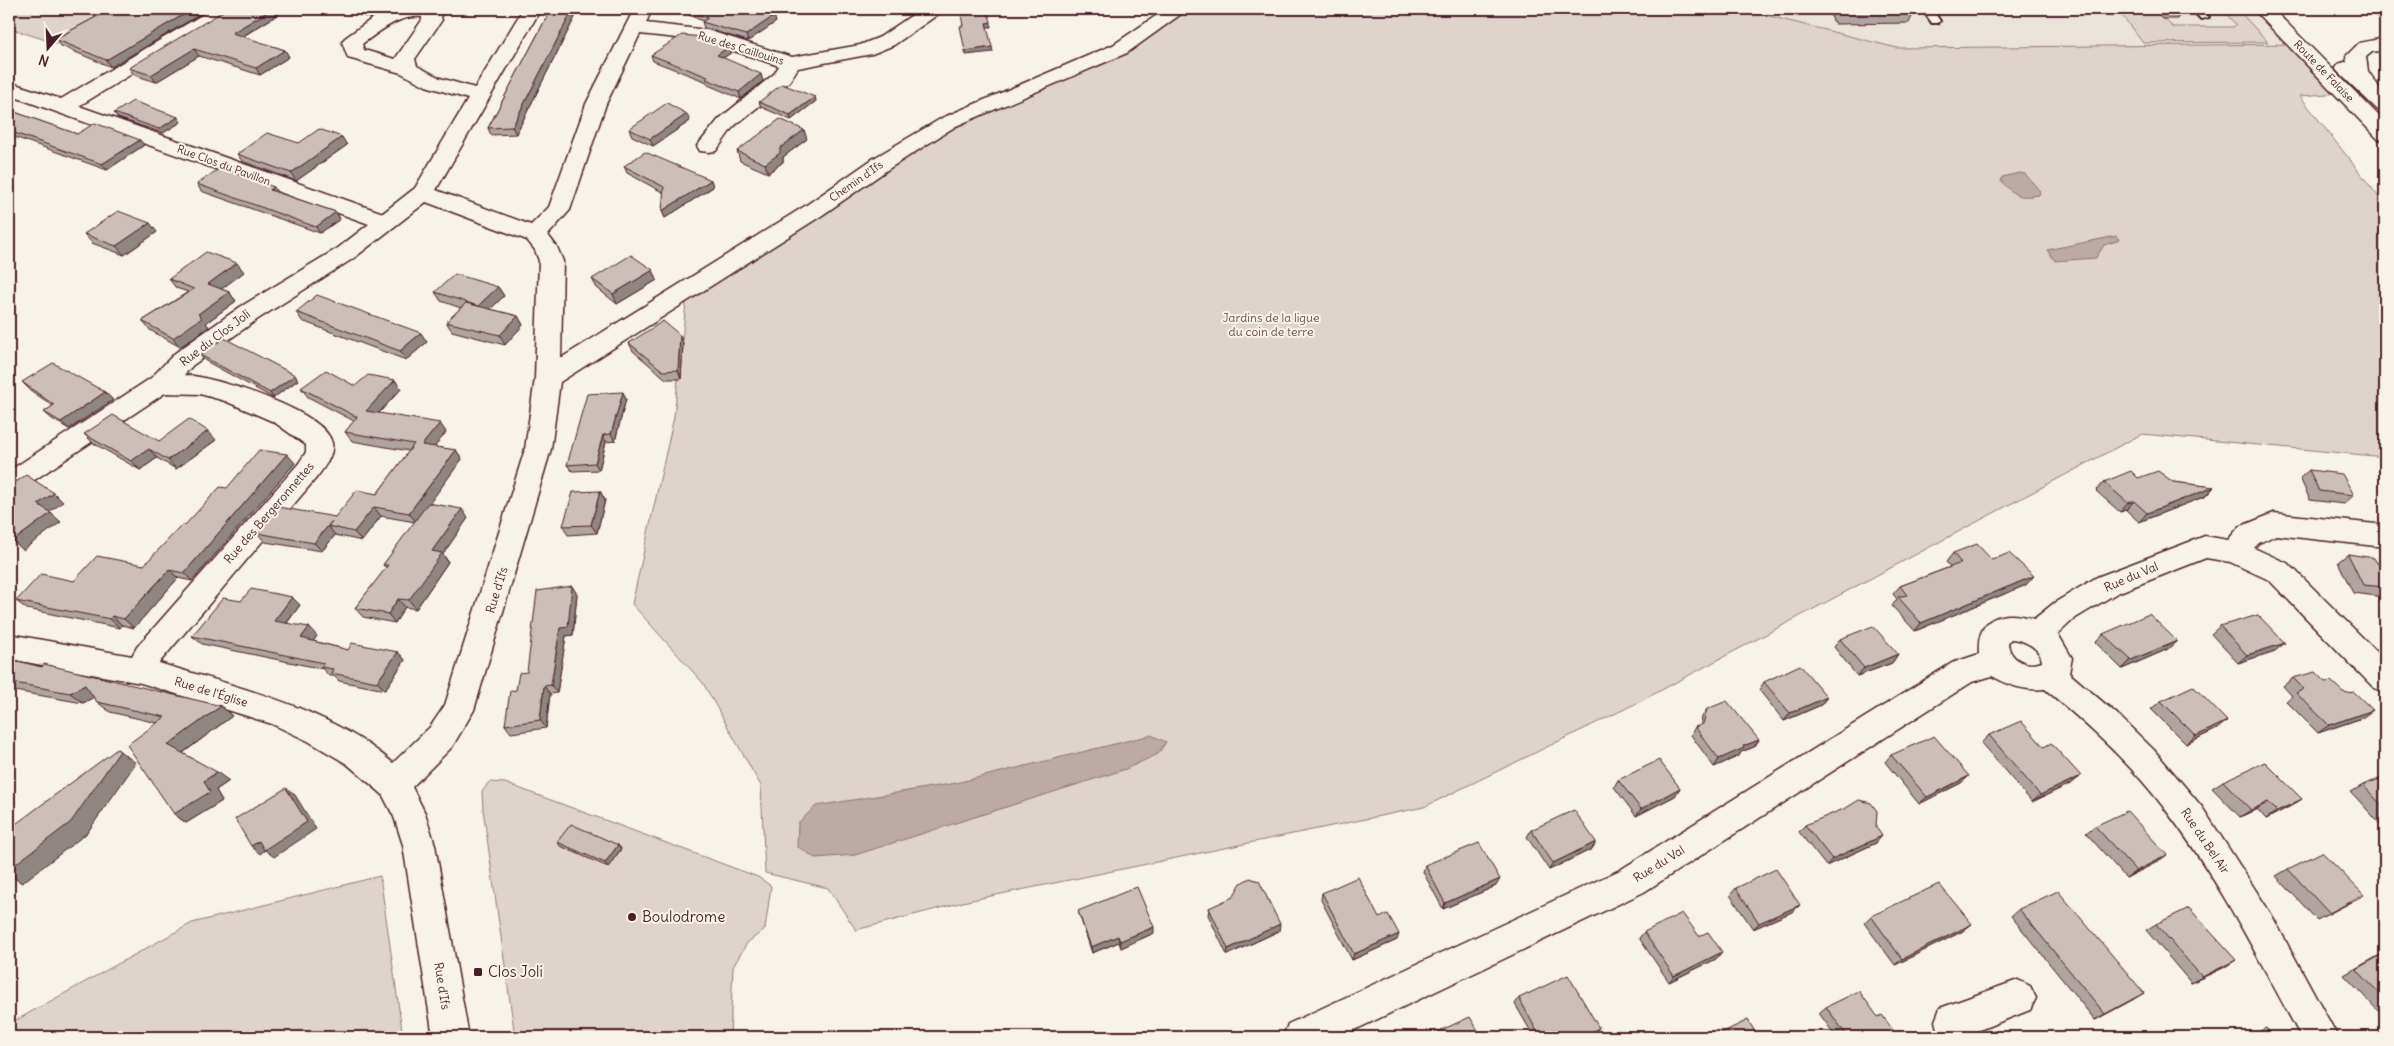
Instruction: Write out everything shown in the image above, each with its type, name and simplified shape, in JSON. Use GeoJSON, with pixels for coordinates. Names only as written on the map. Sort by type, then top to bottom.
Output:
{"type":"FeatureCollection","features":[{"type":"Feature","properties":{"kind":"street"},"geometry":{"type":"LineString","coordinates":[[63,107],[225,9]]}},
{"type":"Feature","properties":{"kind":"street"},"geometry":{"type":"LineString","coordinates":[[532,9],[423,193],[535,235],[559,210],[596,104],[643,9]]}},
{"type":"Feature","properties":{"kind":"street","name":"Rue des Caillouins"},"geometry":{"type":"LineString","coordinates":[[632,28],[666,30],[707,36],[791,63],[865,50],[887,41],[933,9]]}},
{"type":"Feature","properties":{"kind":"street","name":"Chemin d'Ifs"},"geometry":{"type":"LineString","coordinates":[[548,378],[813,212],[882,162],[949,122],[1120,49],[1178,9]]}},
{"type":"Feature","properties":{"kind":"street","name":"Route de Falaise"},"geometry":{"type":"LineString","coordinates":[[2263,9],[2385,134]]}},
{"type":"Feature","properties":{"kind":"street","name":"Route de Falaise"},"geometry":{"type":"LineString","coordinates":[[2285,9],[2353,77],[2380,101]]}},
{"type":"Feature","properties":{"kind":"street"},"geometry":{"type":"LineString","coordinates":[[2380,45],[2361,50],[2355,60],[2358,71],[2380,101]]}},
{"type":"Feature","properties":{"kind":"street","name":"Rue des Caillouins"},"geometry":{"type":"LineString","coordinates":[[708,146],[726,122],[782,78],[791,63]]}},
{"type":"Feature","properties":{"kind":"street"},"geometry":{"type":"LineString","coordinates":[[408,69],[433,82],[480,96]]}},
{"type":"Feature","properties":{"kind":"street","name":"Rue Clos du Pavillon"},"geometry":{"type":"LineString","coordinates":[[9,88],[386,222]]}},
{"type":"Feature","properties":{"kind":"street","name":"Rue du Clos Joli"},"geometry":{"type":"LineString","coordinates":[[9,484],[160,384],[184,359],[248,312],[346,253],[423,193]]}},
{"type":"Feature","properties":{"kind":"street","name":"Rue d'Ifs"},"geometry":{"type":"LineString","coordinates":[[451,1037],[419,845],[409,813],[393,784],[441,737],[459,710],[538,449],[548,378],[551,261],[546,247],[535,235]]}},
{"type":"Feature","properties":{"kind":"street","name":"Rue des Bergeronnettes"},"geometry":{"type":"LineString","coordinates":[[141,670],[147,656],[308,470],[319,453],[319,442],[311,433],[249,399],[205,386],[160,384]]}},
{"type":"Feature","properties":{"kind":"street"},"geometry":{"type":"LineString","coordinates":[[2234,552],[2249,535],[2274,524],[2385,536]]}},
{"type":"Feature","properties":{"kind":"street","name":"Rue du Val"},"geometry":{"type":"LineString","coordinates":[[2037,634],[2064,611],[2107,585],[2205,547],[2234,552],[2279,572],[2385,679]]}},
{"type":"Feature","properties":{"kind":"street"},"geometry":{"type":"LineString","coordinates":[[2006,627],[2016,627],[2037,634],[2052,648],[2056,656],[2055,670],[2050,675],[2034,679],[2015,673],[1999,661],[1991,644],[1993,636],[1998,630],[2006,627]]}},
{"type":"Feature","properties":{"kind":"street","name":"Rue de l'Église"},"geometry":{"type":"LineString","coordinates":[[9,647],[141,670],[279,713],[319,731],[358,754],[393,784]]}},
{"type":"Feature","properties":{"kind":"street","name":"Rue du Val"},"geometry":{"type":"LineString","coordinates":[[1301,1037],[1632,881],[1962,672],[1999,661]]}},
{"type":"Feature","properties":{"kind":"street","name":"Rue du Bel Air"},"geometry":{"type":"LineString","coordinates":[[2050,675],[2092,710],[2157,776],[2190,817],[2252,910],[2320,1037]]}},
{"type":"Feature","properties":{"kind":"street"},"geometry":{"type":"LineString","coordinates":[[1957,1037],[1953,1021],[2018,998]]}},
{"type":"Feature","properties":{"kind":"lane"},"geometry":{"type":"LineString","coordinates":[[1927,9],[1936,21]]}},
{"type":"Feature","properties":{"kind":"lane"},"geometry":{"type":"LineString","coordinates":[[2196,9],[2204,17]]}},
{"type":"Feature","properties":{"kind":"shaded area"},"geometry":{"type":"Polygon","coordinates":[[[1741,9],[2269,9],[2304,44],[1897,48],[1741,9]]]}},
{"type":"Feature","properties":{"kind":"shaded area"},"geometry":{"type":"Polygon","coordinates":[[[2019,173],[2025,174],[2040,191],[2039,195],[2018,195],[2001,181],[2002,177],[2019,173]]]}},
{"type":"Feature","properties":{"kind":"shaded area"},"geometry":{"type":"Polygon","coordinates":[[[2116,236],[2120,240],[2104,245],[2096,258],[2055,261],[2047,250],[2116,236]]]}},
{"type":"Feature","properties":{"kind":"shaded area"},"geometry":{"type":"Polygon","coordinates":[[[1151,735],[1166,742],[1158,754],[1126,769],[855,855],[815,858],[797,846],[798,823],[816,806],[956,783],[1151,735]]]}},
{"type":"Feature","properties":{"kind":"green space"},"geometry":{"type":"Polygon","coordinates":[[[9,9],[125,9],[61,45],[9,28],[9,9]]]}},
{"type":"Feature","properties":{"kind":"green space","name":"Jardins de la ligue du coin de terre"},"geometry":{"type":"Polygon","coordinates":[[[1174,9],[1741,9],[1897,48],[2304,44],[2354,92],[2300,96],[2385,205],[2385,457],[2142,434],[1637,703],[1424,807],[967,901],[856,930],[828,888],[765,873],[761,786],[703,683],[632,604],[674,417],[687,293],[881,159],[1127,44],[1174,9]]]}},
{"type":"Feature","properties":{"kind":"green space"},"geometry":{"type":"Polygon","coordinates":[[[2117,9],[2153,9],[2173,27],[2233,27],[2236,25],[2222,9],[2237,9],[2268,42],[2143,43],[2117,9]]]}},
{"type":"Feature","properties":{"kind":"green space","name":"Boulodrome"},"geometry":{"type":"Polygon","coordinates":[[[489,782],[505,783],[758,877],[771,886],[765,929],[747,943],[733,967],[730,1037],[515,1037],[483,809],[482,792],[489,782]]]}},
{"type":"Feature","properties":{"kind":"green space"},"geometry":{"type":"Polygon","coordinates":[[[380,876],[403,1037],[9,1037],[9,1024],[192,923],[380,876]]]}},
{"type":"Feature","properties":{"kind":"building"},"geometry":{"type":"Polygon","coordinates":[[[111,9],[193,9],[106,60],[55,39],[111,9]]]}},
{"type":"Feature","properties":{"kind":"building"},"geometry":{"type":"Polygon","coordinates":[[[227,9],[272,9],[232,33],[285,50],[256,68],[194,49],[151,75],[129,68],[227,9]]]}},
{"type":"Feature","properties":{"kind":"building"},"geometry":{"type":"Polygon","coordinates":[[[551,9],[573,9],[512,127],[488,128],[551,9]]]}},
{"type":"Feature","properties":{"kind":"building"},"geometry":{"type":"Polygon","coordinates":[[[686,9],[754,9],[774,16],[746,35],[702,22],[708,18],[686,9]]]}},
{"type":"Feature","properties":{"kind":"building"},"geometry":{"type":"Polygon","coordinates":[[[960,9],[987,9],[991,22],[986,23],[992,47],[965,51],[960,26],[963,26],[960,9]]]}},
{"type":"Feature","properties":{"kind":"building"},"geometry":{"type":"Polygon","coordinates":[[[1839,9],[1914,9],[1915,10],[1841,11],[1839,9]]]}},
{"type":"Feature","properties":{"kind":"building"},"geometry":{"type":"Polygon","coordinates":[[[682,35],[702,37],[730,46],[717,55],[761,74],[739,92],[706,79],[708,77],[651,55],[682,35]]]}},
{"type":"Feature","properties":{"kind":"building"},"geometry":{"type":"Polygon","coordinates":[[[782,84],[815,97],[790,115],[759,102],[782,84]]]}},
{"type":"Feature","properties":{"kind":"building"},"geometry":{"type":"Polygon","coordinates":[[[133,101],[178,117],[159,129],[114,113],[133,101]]]}},
{"type":"Feature","properties":{"kind":"building"},"geometry":{"type":"Polygon","coordinates":[[[667,103],[687,114],[650,139],[629,129],[667,103]]]}},
{"type":"Feature","properties":{"kind":"building"},"geometry":{"type":"Polygon","coordinates":[[[9,110],[77,134],[95,123],[140,140],[102,164],[9,131],[9,110]]]}},
{"type":"Feature","properties":{"kind":"building"},"geometry":{"type":"Polygon","coordinates":[[[780,119],[804,130],[780,148],[780,153],[765,164],[737,151],[780,119]]]}},
{"type":"Feature","properties":{"kind":"building"},"geometry":{"type":"Polygon","coordinates":[[[319,129],[342,137],[291,173],[237,154],[267,133],[299,143],[319,129]]]}},
{"type":"Feature","properties":{"kind":"building"},"geometry":{"type":"Polygon","coordinates":[[[645,152],[711,180],[662,211],[664,187],[624,166],[645,152]]]}},
{"type":"Feature","properties":{"kind":"building"},"geometry":{"type":"Polygon","coordinates":[[[220,168],[274,187],[270,190],[336,212],[316,227],[197,184],[220,168]]]}},
{"type":"Feature","properties":{"kind":"building"},"geometry":{"type":"Polygon","coordinates":[[[118,211],[150,223],[116,246],[84,234],[118,211]]]}},
{"type":"Feature","properties":{"kind":"building"},"geometry":{"type":"Polygon","coordinates":[[[206,252],[237,263],[208,284],[229,292],[198,314],[202,318],[173,338],[142,321],[194,289],[169,279],[206,252]]]}},
{"type":"Feature","properties":{"kind":"building"},"geometry":{"type":"Polygon","coordinates":[[[631,255],[653,270],[613,294],[592,279],[631,255]]]}},
{"type":"Feature","properties":{"kind":"building"},"geometry":{"type":"Polygon","coordinates":[[[455,274],[498,287],[478,306],[435,292],[455,274]]]}},
{"type":"Feature","properties":{"kind":"building"},"geometry":{"type":"Polygon","coordinates":[[[317,295],[421,333],[400,351],[296,312],[317,295]]]}},
{"type":"Feature","properties":{"kind":"building"},"geometry":{"type":"Polygon","coordinates":[[[466,303],[518,316],[500,335],[446,322],[466,303]]]}},
{"type":"Feature","properties":{"kind":"building"},"geometry":{"type":"Polygon","coordinates":[[[663,321],[680,335],[678,370],[663,371],[629,343],[663,321]]]}},
{"type":"Feature","properties":{"kind":"building"},"geometry":{"type":"Polygon","coordinates":[[[224,338],[295,375],[270,393],[200,355],[224,338]]]}},
{"type":"Feature","properties":{"kind":"building"},"geometry":{"type":"Polygon","coordinates":[[[53,363],[105,392],[61,422],[44,412],[54,405],[22,382],[53,363]]]}},
{"type":"Feature","properties":{"kind":"building"},"geometry":{"type":"Polygon","coordinates":[[[326,370],[355,386],[368,375],[395,380],[366,411],[440,423],[422,445],[456,450],[409,513],[374,507],[354,532],[328,526],[332,521],[314,543],[257,533],[278,507],[335,517],[357,490],[377,494],[414,444],[345,432],[357,417],[301,388],[326,370]]]}},
{"type":"Feature","properties":{"kind":"building"},"geometry":{"type":"Polygon","coordinates":[[[623,392],[611,434],[603,435],[595,463],[567,465],[587,394],[623,392]]]}},
{"type":"Feature","properties":{"kind":"building"},"geometry":{"type":"Polygon","coordinates":[[[113,415],[159,441],[189,419],[208,431],[168,460],[149,449],[131,461],[84,434],[113,415]]]}},
{"type":"Feature","properties":{"kind":"building"},"geometry":{"type":"Polygon","coordinates":[[[259,450],[287,454],[184,573],[169,570],[124,619],[112,616],[110,619],[16,601],[41,574],[74,581],[97,556],[144,565],[220,487],[227,488],[259,450]]]}},
{"type":"Feature","properties":{"kind":"building"},"geometry":{"type":"Polygon","coordinates":[[[2309,470],[2342,474],[2354,495],[2319,491],[2309,470]]]}},
{"type":"Feature","properties":{"kind":"building"},"geometry":{"type":"Polygon","coordinates":[[[2131,471],[2138,478],[2158,471],[2173,482],[2214,487],[2147,513],[2134,501],[2128,503],[2104,482],[2131,471]]]}},
{"type":"Feature","properties":{"kind":"building"},"geometry":{"type":"Polygon","coordinates":[[[26,475],[54,493],[38,504],[51,513],[13,541],[9,538],[9,487],[26,475]]]}},
{"type":"Feature","properties":{"kind":"building"},"geometry":{"type":"Polygon","coordinates":[[[600,491],[591,525],[563,526],[573,492],[600,491]]]}},
{"type":"Feature","properties":{"kind":"building"},"geometry":{"type":"Polygon","coordinates":[[[428,503],[462,509],[432,551],[442,553],[409,600],[398,599],[388,614],[355,608],[388,565],[383,565],[428,503]]]}},
{"type":"Feature","properties":{"kind":"building"},"geometry":{"type":"Polygon","coordinates":[[[1977,544],[1992,560],[2009,553],[2034,576],[1921,623],[1898,597],[1907,595],[1900,586],[1961,563],[1953,553],[1977,544]]]}},
{"type":"Feature","properties":{"kind":"building"},"geometry":{"type":"Polygon","coordinates":[[[2348,554],[2374,558],[2377,563],[2385,564],[2385,587],[2363,585],[2348,554]]]}},
{"type":"Feature","properties":{"kind":"building"},"geometry":{"type":"Polygon","coordinates":[[[572,586],[568,627],[560,628],[551,685],[544,686],[540,720],[505,725],[510,691],[516,690],[519,673],[527,672],[537,591],[572,586]]]}},
{"type":"Feature","properties":{"kind":"building"},"geometry":{"type":"Polygon","coordinates":[[[251,589],[292,597],[274,621],[309,627],[301,638],[348,650],[352,643],[398,652],[377,682],[331,673],[333,669],[321,667],[324,663],[192,636],[223,598],[241,601],[251,589]]]}},
{"type":"Feature","properties":{"kind":"building"},"geometry":{"type":"Polygon","coordinates":[[[2149,614],[2177,641],[2131,660],[2103,634],[2149,614]]]}},
{"type":"Feature","properties":{"kind":"building"},"geometry":{"type":"Polygon","coordinates":[[[2258,615],[2285,643],[2247,655],[2220,626],[2258,615]]]}},
{"type":"Feature","properties":{"kind":"building"},"geometry":{"type":"Polygon","coordinates":[[[1873,626],[1898,654],[1864,668],[1840,639],[1873,626]]]}},
{"type":"Feature","properties":{"kind":"building"},"geometry":{"type":"Polygon","coordinates":[[[9,659],[42,667],[44,664],[221,706],[168,745],[217,772],[204,781],[210,792],[174,814],[127,745],[165,717],[97,702],[85,685],[70,693],[9,682],[9,659]]]}},
{"type":"Feature","properties":{"kind":"building"},"geometry":{"type":"Polygon","coordinates":[[[1800,665],[1827,697],[1790,713],[1764,682],[1800,665]]]}},
{"type":"Feature","properties":{"kind":"building"},"geometry":{"type":"Polygon","coordinates":[[[2315,672],[2325,682],[2331,681],[2343,692],[2354,692],[2373,710],[2329,725],[2296,693],[2304,689],[2293,678],[2315,672]]]}},
{"type":"Feature","properties":{"kind":"building"},"geometry":{"type":"Polygon","coordinates":[[[2193,686],[2227,721],[2196,736],[2161,701],[2193,686]]]}},
{"type":"Feature","properties":{"kind":"building"},"geometry":{"type":"Polygon","coordinates":[[[1727,701],[1759,740],[1719,759],[1695,727],[1703,724],[1707,709],[1727,701]]]}},
{"type":"Feature","properties":{"kind":"building"},"geometry":{"type":"Polygon","coordinates":[[[2021,721],[2044,747],[2051,743],[2081,776],[2040,795],[1989,735],[2021,721]]]}},
{"type":"Feature","properties":{"kind":"building"},"geometry":{"type":"Polygon","coordinates":[[[1934,736],[1969,776],[1927,797],[1891,755],[1934,736]]]}},
{"type":"Feature","properties":{"kind":"building"},"geometry":{"type":"Polygon","coordinates":[[[117,749],[120,751],[71,822],[9,869],[9,829],[117,749]]]}},
{"type":"Feature","properties":{"kind":"building"},"geometry":{"type":"Polygon","coordinates":[[[1659,760],[1680,788],[1641,809],[1618,780],[1659,760]]]}},
{"type":"Feature","properties":{"kind":"building"},"geometry":{"type":"Polygon","coordinates":[[[2265,762],[2302,799],[2277,811],[2268,802],[2251,810],[2223,781],[2265,762]]]}},
{"type":"Feature","properties":{"kind":"building"},"geometry":{"type":"Polygon","coordinates":[[[2385,777],[2385,809],[2363,785],[2385,777]]]}},
{"type":"Feature","properties":{"kind":"building"},"geometry":{"type":"Polygon","coordinates":[[[286,788],[307,822],[264,850],[259,841],[251,846],[235,819],[286,788]]]}},
{"type":"Feature","properties":{"kind":"building"},"geometry":{"type":"Polygon","coordinates":[[[1859,800],[1871,803],[1877,811],[1876,827],[1882,836],[1832,859],[1805,825],[1846,808],[1859,800]]]}},
{"type":"Feature","properties":{"kind":"building"},"geometry":{"type":"Polygon","coordinates":[[[1574,810],[1596,842],[1553,863],[1531,830],[1574,810]]]}},
{"type":"Feature","properties":{"kind":"building"},"geometry":{"type":"Polygon","coordinates":[[[2127,811],[2167,855],[2136,871],[2095,826],[2127,811]]]}},
{"type":"Feature","properties":{"kind":"building"},"geometry":{"type":"Polygon","coordinates":[[[571,824],[618,845],[605,863],[557,842],[571,824]]]}},
{"type":"Feature","properties":{"kind":"building"},"geometry":{"type":"Polygon","coordinates":[[[1479,843],[1500,879],[1445,903],[1425,865],[1479,843]]]}},
{"type":"Feature","properties":{"kind":"building"},"geometry":{"type":"Polygon","coordinates":[[[2322,852],[2364,895],[2329,913],[2288,869],[2322,852]]]}},
{"type":"Feature","properties":{"kind":"building"},"geometry":{"type":"Polygon","coordinates":[[[1776,869],[1800,905],[1759,923],[1736,888],[1776,869]]]}},
{"type":"Feature","properties":{"kind":"building"},"geometry":{"type":"Polygon","coordinates":[[[1358,877],[1379,918],[1388,914],[1399,934],[1354,954],[1322,893],[1358,877]]]}},
{"type":"Feature","properties":{"kind":"building"},"geometry":{"type":"Polygon","coordinates":[[[1250,878],[1259,881],[1280,924],[1228,949],[1209,908],[1233,897],[1241,883],[1250,878]]]}},
{"type":"Feature","properties":{"kind":"building"},"geometry":{"type":"Polygon","coordinates":[[[1939,884],[1972,924],[1902,959],[1871,916],[1939,884]]]}},
{"type":"Feature","properties":{"kind":"building"},"geometry":{"type":"Polygon","coordinates":[[[1137,887],[1154,927],[1120,941],[1118,936],[1091,947],[1078,911],[1137,887]]]}},
{"type":"Feature","properties":{"kind":"building"},"geometry":{"type":"Polygon","coordinates":[[[2058,891],[2144,993],[2105,1014],[2019,909],[2058,891]]]}},
{"type":"Feature","properties":{"kind":"building"},"geometry":{"type":"Polygon","coordinates":[[[2189,908],[2236,960],[2202,977],[2156,924],[2189,908]]]}},
{"type":"Feature","properties":{"kind":"building"},"geometry":{"type":"Polygon","coordinates":[[[1682,913],[1699,936],[1708,932],[1722,952],[1674,976],[1644,932],[1682,913]]]}},
{"type":"Feature","properties":{"kind":"building"},"geometry":{"type":"Polygon","coordinates":[[[2385,953],[2385,999],[2356,969],[2385,953]]]}},
{"type":"Feature","properties":{"kind":"building"},"geometry":{"type":"Polygon","coordinates":[[[1568,975],[1599,1028],[1581,1037],[1540,1037],[1519,998],[1568,975]]]}},
{"type":"Feature","properties":{"kind":"building"},"geometry":{"type":"Polygon","coordinates":[[[1859,991],[1878,1017],[1882,1015],[1898,1037],[1848,1037],[1826,1007],[1859,991]]]}},
{"type":"Feature","properties":{"kind":"building"},"geometry":{"type":"Polygon","coordinates":[[[1470,1017],[1482,1037],[1426,1037],[1470,1017]]]}},
{"type":"Feature","properties":{"kind":"building"},"geometry":{"type":"Polygon","coordinates":[[[1748,1020],[1758,1037],[1713,1037],[1748,1020]]]}},
{"type":"Feature","properties":{"kind":"building"},"geometry":{"type":"Polygon","coordinates":[[[2266,1028],[2274,1037],[2248,1037],[2266,1028]]]}},
{"type":"Feature","properties":{"kind":"place","name":"Boulodrome"},"geometry":{"type":"Point","coordinates":[632,917]}},
{"type":"Feature","properties":{"kind":"place","name":"Clos Joli"},"geometry":{"type":"Point","coordinates":[478,972]}}]}
